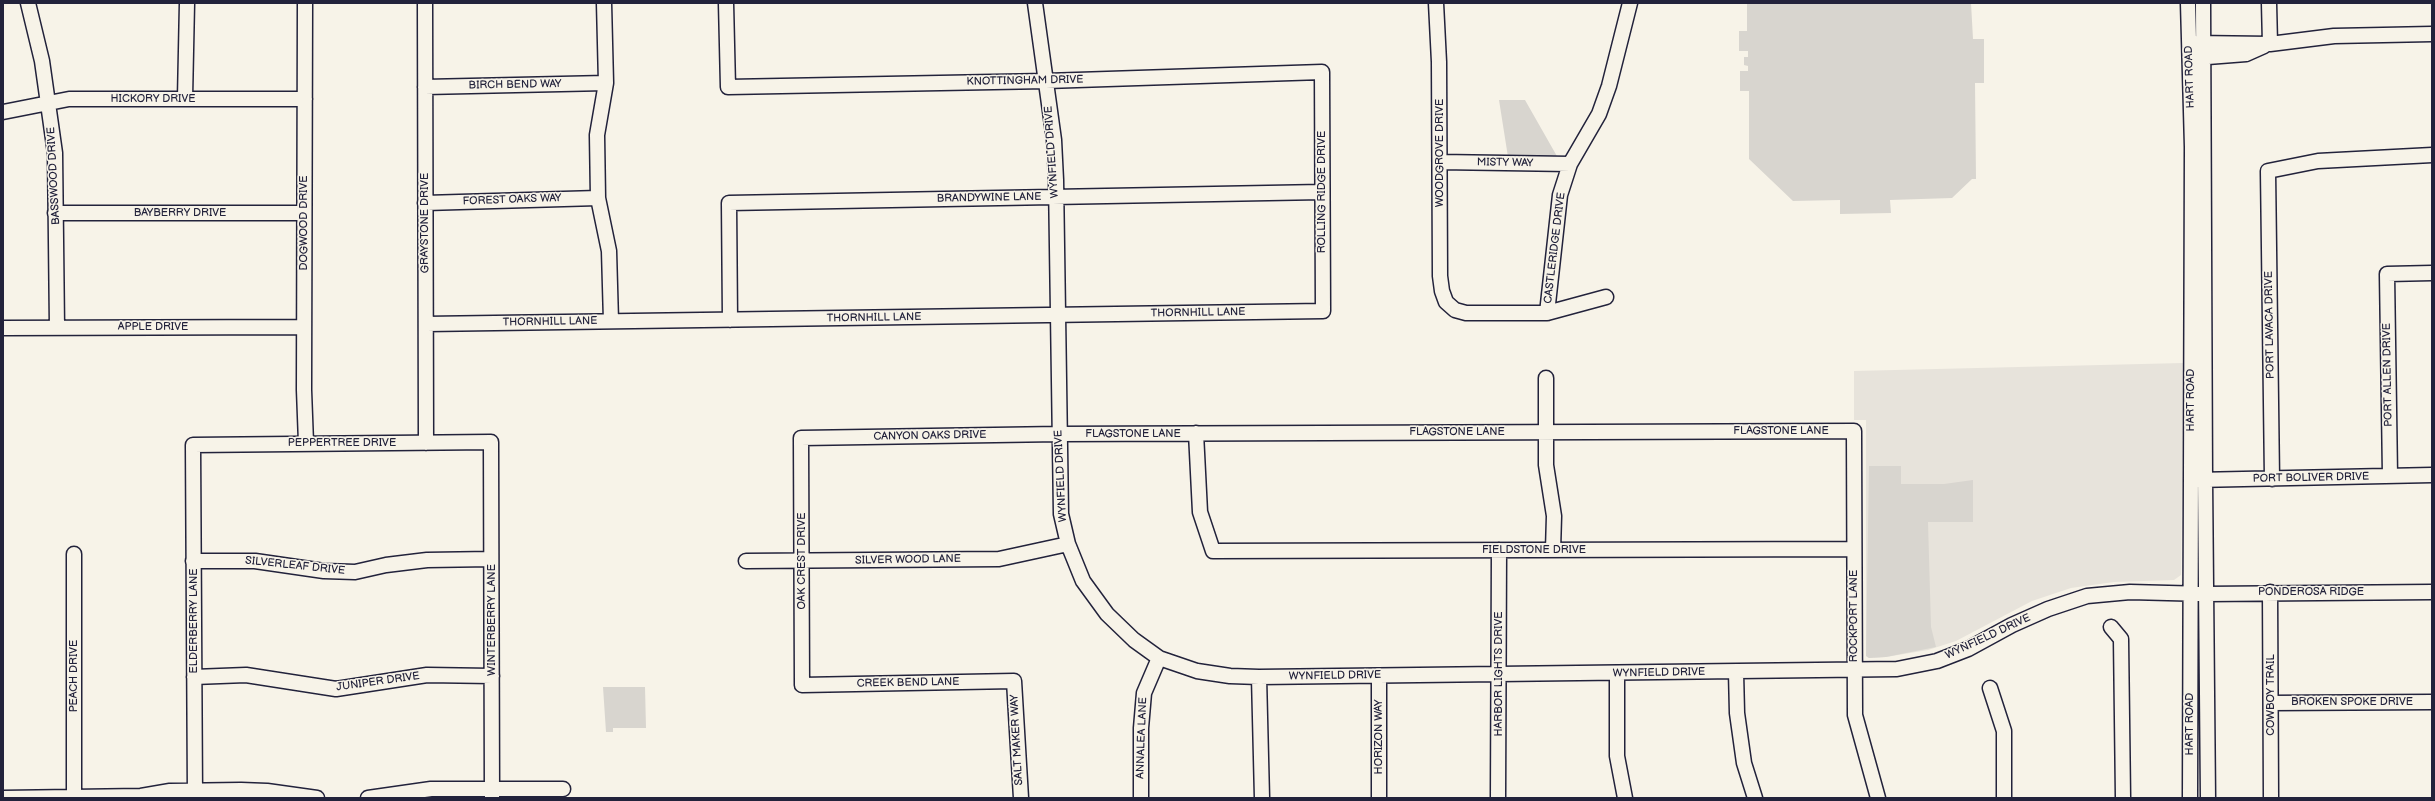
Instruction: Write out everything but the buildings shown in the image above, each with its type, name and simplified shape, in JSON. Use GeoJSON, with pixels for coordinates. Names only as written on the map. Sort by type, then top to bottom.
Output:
{"type":"FeatureCollection","features":[{"type":"Feature","properties":{"kind":"street","name":"BASSWOOD DRIVE"},"geometry":{"type":"LineString","coordinates":[[28,3],[42,61],[55,153],[57,328]]}},
{"type":"Feature","properties":{"kind":"street"},"geometry":{"type":"LineString","coordinates":[[185,98],[187,3]]}},
{"type":"Feature","properties":{"kind":"street","name":"DOGWOOD DRIVE"},"geometry":{"type":"LineString","coordinates":[[305,3],[304,327],[306,443]]}},
{"type":"Feature","properties":{"kind":"street","name":"GRAYSTONE DRIVE"},"geometry":{"type":"LineString","coordinates":[[425,3],[426,443]]}},
{"type":"Feature","properties":{"kind":"street"},"geometry":{"type":"LineString","coordinates":[[604,3],[606,83],[597,134],[598,198],[609,251],[610,321]]}},
{"type":"Feature","properties":{"kind":"street","name":"KNOTTINGHAM DRIVE"},"geometry":{"type":"LineString","coordinates":[[726,3],[728,87],[1046,81],[1322,72]]}},
{"type":"Feature","properties":{"kind":"street","name":"WYNFIELD DRIVE"},"geometry":{"type":"LineString","coordinates":[[1035,3],[1054,140],[1061,514],[1068,544],[1083,581],[1107,614],[1134,640],[1158,658],[1197,671],[1230,676],[1259,677],[1617,674],[1853,671],[1897,669],[1937,661],[1968,649],[2012,625],[2048,609],[2087,596],[2130,592],[2190,593]]}},
{"type":"Feature","properties":{"kind":"street","name":"WOODGROVE DRIVE"},"geometry":{"type":"LineString","coordinates":[[1436,3],[1439,62],[1440,276],[1442,291],[1446,302],[1454,310],[1466,313],[1547,313]]}},
{"type":"Feature","properties":{"kind":"street","name":"CASTLERIDGE DRIVE"},"geometry":{"type":"LineString","coordinates":[[1547,313],[1558,207],[1570,164],[1599,114],[1609,86],[1630,3]]}},
{"type":"Feature","properties":{"kind":"street","name":"HART ROAD"},"geometry":{"type":"LineString","coordinates":[[2188,3],[2192,147],[2198,273]]}},
{"type":"Feature","properties":{"kind":"street","name":"HART ROAD"},"geometry":{"type":"LineString","coordinates":[[2203,3],[2204,57],[2198,273],[2198,480],[2206,594],[2208,798]]}},
{"type":"Feature","properties":{"kind":"street"},"geometry":{"type":"LineString","coordinates":[[2269,3],[2270,44]]}},
{"type":"Feature","properties":{"kind":"street"},"geometry":{"type":"LineString","coordinates":[[2189,43],[2270,44],[2334,36],[2432,34]]}},
{"type":"Feature","properties":{"kind":"street"},"geometry":{"type":"LineString","coordinates":[[2189,58],[2246,54],[2270,44]]}},
{"type":"Feature","properties":{"kind":"street","name":"ROLLING RIDGE DRIVE"},"geometry":{"type":"LineString","coordinates":[[1322,72],[1323,311]]}},
{"type":"Feature","properties":{"kind":"street","name":"BIRCH BEND WAY"},"geometry":{"type":"LineString","coordinates":[[425,87],[606,83]]}},
{"type":"Feature","properties":{"kind":"street","name":"HICKORY DRIVE"},"geometry":{"type":"LineString","coordinates":[[3,112],[68,99],[305,99]]}},
{"type":"Feature","properties":{"kind":"street","name":"PORT LAVACA DRIVE"},"geometry":{"type":"LineString","coordinates":[[2272,479],[2268,170],[2318,161],[2432,156]]}},
{"type":"Feature","properties":{"kind":"street","name":"MISTY WAY"},"geometry":{"type":"LineString","coordinates":[[1440,162],[1570,164]]}},
{"type":"Feature","properties":{"kind":"street","name":"BRANDYWINE LANE"},"geometry":{"type":"LineString","coordinates":[[730,320],[728,203],[1322,192]]}},
{"type":"Feature","properties":{"kind":"street","name":"FOREST OAKS WAY"},"geometry":{"type":"LineString","coordinates":[[425,203],[598,198]]}},
{"type":"Feature","properties":{"kind":"street","name":"BAYBERRY DRIVE"},"geometry":{"type":"LineString","coordinates":[[55,213],[304,213]]}},
{"type":"Feature","properties":{"kind":"street","name":"PORT ALLEN DRIVE"},"geometry":{"type":"LineString","coordinates":[[2390,476],[2387,274],[2432,273]]}},
{"type":"Feature","properties":{"kind":"street"},"geometry":{"type":"LineString","coordinates":[[1547,313],[1606,297]]}},
{"type":"Feature","properties":{"kind":"street","name":"THORNHILL LANE"},"geometry":{"type":"LineString","coordinates":[[426,324],[1323,311]]}},
{"type":"Feature","properties":{"kind":"street","name":"APPLE DRIVE"},"geometry":{"type":"LineString","coordinates":[[3,328],[304,327]]}},
{"type":"Feature","properties":{"kind":"street"},"geometry":{"type":"LineString","coordinates":[[1546,378],[1546,466],[1554,516],[1553,550]]}},
{"type":"Feature","properties":{"kind":"street","name":"FLAGSTONE LANE"},"geometry":{"type":"LineString","coordinates":[[1059,434],[1854,431]]}},
{"type":"Feature","properties":{"kind":"street","name":"ROCKPORT LANE"},"geometry":{"type":"LineString","coordinates":[[1854,431],[1853,671],[1855,714],[1878,798]]}},
{"type":"Feature","properties":{"kind":"street","name":"FIELDSTONE DRIVE"},"geometry":{"type":"LineString","coordinates":[[1196,433],[1200,512],[1213,550],[1854,549]]}},
{"type":"Feature","properties":{"kind":"street","name":"CANYON OAKS DRIVE"},"geometry":{"type":"LineString","coordinates":[[801,438],[1059,434]]}},
{"type":"Feature","properties":{"kind":"street","name":"OAK CREST DRIVE"},"geometry":{"type":"LineString","coordinates":[[801,438],[802,685]]}},
{"type":"Feature","properties":{"kind":"street","name":"PEPPERTREE DRIVE"},"geometry":{"type":"LineString","coordinates":[[193,445],[491,442]]}},
{"type":"Feature","properties":{"kind":"street","name":"WINTERBERRY LANE"},"geometry":{"type":"LineString","coordinates":[[491,442],[492,794]]}},
{"type":"Feature","properties":{"kind":"street","name":"ELDERBERRY LANE"},"geometry":{"type":"LineString","coordinates":[[193,445],[195,794]]}},
{"type":"Feature","properties":{"kind":"street","name":"PORT BOLIVER DRIVE"},"geometry":{"type":"LineString","coordinates":[[2198,480],[2432,475]]}},
{"type":"Feature","properties":{"kind":"street","name":"HART ROAD"},"geometry":{"type":"LineString","coordinates":[[2190,798],[2190,593],[2198,480]]}},
{"type":"Feature","properties":{"kind":"street","name":"SILVER WOOD LANE"},"geometry":{"type":"LineString","coordinates":[[746,561],[999,559],[1068,544]]}},
{"type":"Feature","properties":{"kind":"street","name":"HARBOR LIGHTS DRIVE"},"geometry":{"type":"LineString","coordinates":[[1498,798],[1499,550]]}},
{"type":"Feature","properties":{"kind":"street","name":"PEACH DRIVE"},"geometry":{"type":"LineString","coordinates":[[74,554],[74,798]]}},
{"type":"Feature","properties":{"kind":"street","name":"SILVERLEAF DRIVE"},"geometry":{"type":"LineString","coordinates":[[194,561],[255,560],[324,571],[355,572],[427,560],[492,559]]}},
{"type":"Feature","properties":{"kind":"street","name":"COWBOY TRAIL"},"geometry":{"type":"LineString","coordinates":[[2270,592],[2271,798]]}},
{"type":"Feature","properties":{"kind":"street","name":"PONDEROSA RIDGE"},"geometry":{"type":"LineString","coordinates":[[2190,593],[2432,592]]}},
{"type":"Feature","properties":{"kind":"street"},"geometry":{"type":"LineString","coordinates":[[2111,627],[2121,640],[2123,798]]}},
{"type":"Feature","properties":{"kind":"street","name":"ANNALEA LANE"},"geometry":{"type":"LineString","coordinates":[[1141,798],[1141,728],[1144,693],[1158,658]]}},
{"type":"Feature","properties":{"kind":"street"},"geometry":{"type":"LineString","coordinates":[[1736,672],[1737,713],[1744,763],[1755,798]]}},
{"type":"Feature","properties":{"kind":"street"},"geometry":{"type":"LineString","coordinates":[[1617,674],[1617,756],[1625,798]]}},
{"type":"Feature","properties":{"kind":"street","name":"JUNIPER DRIVE"},"geometry":{"type":"LineString","coordinates":[[194,677],[246,675],[336,689],[426,675],[492,676]]}},
{"type":"Feature","properties":{"kind":"street","name":"HORIZON WAY"},"geometry":{"type":"LineString","coordinates":[[1379,676],[1379,798]]}},
{"type":"Feature","properties":{"kind":"street"},"geometry":{"type":"LineString","coordinates":[[1259,677],[1262,798]]}},
{"type":"Feature","properties":{"kind":"street","name":"CREEK BEND LANE"},"geometry":{"type":"LineString","coordinates":[[802,685],[1014,682]]}},
{"type":"Feature","properties":{"kind":"street","name":"SALT MAKER WAY"},"geometry":{"type":"LineString","coordinates":[[1014,682],[1021,798]]}},
{"type":"Feature","properties":{"kind":"street"},"geometry":{"type":"LineString","coordinates":[[1990,688],[2004,731],[2004,798]]}},
{"type":"Feature","properties":{"kind":"street","name":"BROKEN SPOKE DRIVE"},"geometry":{"type":"LineString","coordinates":[[2271,703],[2432,702]]}},
{"type":"Feature","properties":{"kind":"street"},"geometry":{"type":"LineString","coordinates":[[368,798],[430,789],[492,794],[563,789]]}},
{"type":"Feature","properties":{"kind":"street"},"geometry":{"type":"LineString","coordinates":[[3,798],[141,796],[170,791],[195,794],[267,791],[314,798]]}},
{"type":"Feature","properties":{"kind":"shaded area"},"geometry":{"type":"Polygon","coordinates":[[[1747,3],[1971,3],[1973,39],[1984,39],[1984,83],[1975,83],[1976,179],[1972,179],[1952,198],[1890,200],[1891,213],[1840,214],[1840,200],[1793,201],[1749,159],[1749,91],[1740,91],[1740,71],[1748,71],[1748,66],[1744,65],[1744,57],[1748,57],[1748,51],[1739,51],[1739,31],[1747,31],[1747,3]]]}},
{"type":"Feature","properties":{"kind":"shaded area"},"geometry":{"type":"Polygon","coordinates":[[[1499,100],[1525,100],[1558,158],[1508,157],[1499,100]]]}},
{"type":"Feature","properties":{"kind":"shaded area"},"geometry":{"type":"Polygon","coordinates":[[[2183,363],[2181,575],[2174,580],[2114,582],[2071,588],[2032,601],[1956,641],[1928,650],[1886,657],[1869,658],[1866,656],[1866,420],[1854,420],[1854,371],[2183,363]]]}},
{"type":"Feature","properties":{"kind":"shaded area"},"geometry":{"type":"Polygon","coordinates":[[[1869,466],[1901,466],[1901,484],[1944,484],[1973,480],[1973,522],[1928,522],[1931,627],[1936,647],[1886,657],[1869,658],[1866,656],[1869,466]]]}},
{"type":"Feature","properties":{"kind":"shaded area"},"geometry":{"type":"Polygon","coordinates":[[[603,687],[645,687],[646,728],[613,728],[613,732],[606,732],[603,687]]]}}]}
